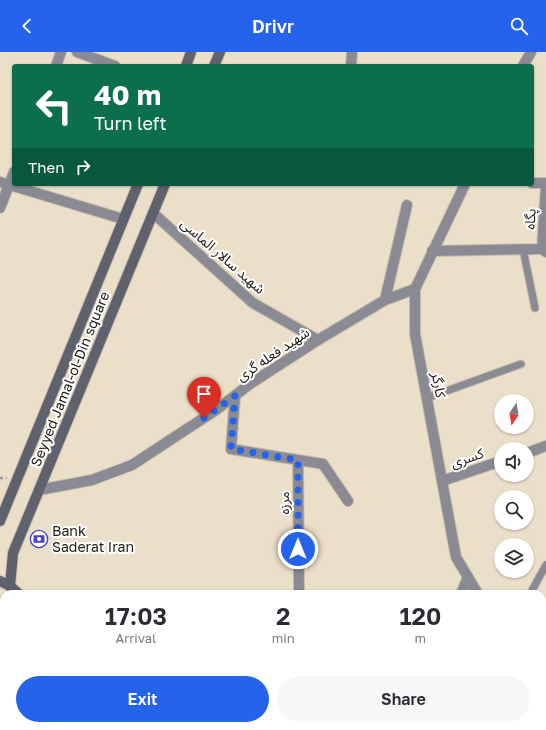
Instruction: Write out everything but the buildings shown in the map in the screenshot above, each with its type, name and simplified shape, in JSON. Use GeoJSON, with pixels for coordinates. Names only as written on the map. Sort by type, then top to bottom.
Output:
{"type":"FeatureCollection","features":[{"type":"Feature","properties":{"kind":"main road"},"geometry":{"type":"LineString","coordinates":[[187,64],[191,52]]}},
{"type":"Feature","properties":{"kind":"main road"},"geometry":{"type":"LineString","coordinates":[[215,64],[220,52]]}},
{"type":"Feature","properties":{"kind":"main road","name":"Seyyed Jamal-ol-Din square"},"geometry":{"type":"LineString","coordinates":[[0,521],[137,186]]}},
{"type":"Feature","properties":{"kind":"main road","name":"Seyyed Jamal-ol-Din square"},"geometry":{"type":"LineString","coordinates":[[10,586],[13,553],[164,186]]}},
{"type":"Feature","properties":{"kind":"main road"},"geometry":{"type":"LineString","coordinates":[[0,581],[14,590]]}},
{"type":"Feature","properties":{"kind":"street"},"geometry":{"type":"LineString","coordinates":[[57,64],[61,52]]}},
{"type":"Feature","properties":{"kind":"street"},"geometry":{"type":"LineString","coordinates":[[77,52],[109,64]]}},
{"type":"Feature","properties":{"kind":"street"},"geometry":{"type":"LineString","coordinates":[[352,52],[352,64]]}},
{"type":"Feature","properties":{"kind":"street"},"geometry":{"type":"LineString","coordinates":[[524,64],[531,52]]}},
{"type":"Feature","properties":{"kind":"street"},"geometry":{"type":"LineString","coordinates":[[0,208],[5,183],[12,174]]}},
{"type":"Feature","properties":{"kind":"street"},"geometry":{"type":"LineString","coordinates":[[534,183],[546,183]]}},
{"type":"Feature","properties":{"kind":"street"},"geometry":{"type":"LineString","coordinates":[[15,186],[123,219]]}},
{"type":"Feature","properties":{"kind":"street","name":"کارگر"},"geometry":{"type":"LineString","coordinates":[[464,186],[415,289],[415,334],[456,557],[476,590]]}},
{"type":"Feature","properties":{"kind":"street","name":"پگاه"},"geometry":{"type":"LineString","coordinates":[[545,249],[546,186]]}},
{"type":"Feature","properties":{"kind":"street"},"geometry":{"type":"LineString","coordinates":[[385,300],[407,205]]}},
{"type":"Feature","properties":{"kind":"street","name":"شهید سالار الماسی"},"geometry":{"type":"LineString","coordinates":[[154,213],[253,303],[318,340]]}},
{"type":"Feature","properties":{"kind":"street"},"geometry":{"type":"LineString","coordinates":[[432,251],[545,249]]}},
{"type":"Feature","properties":{"kind":"street","name":"شهید فعله گری"},"geometry":{"type":"LineString","coordinates":[[39,490],[92,480],[132,465],[216,410],[250,384],[318,340],[385,300],[415,289]]}},
{"type":"Feature","properties":{"kind":"street"},"geometry":{"type":"LineString","coordinates":[[235,396],[231,449],[323,464],[348,501]]}},
{"type":"Feature","properties":{"kind":"street"},"geometry":{"type":"LineString","coordinates":[[534,450],[546,446]]}},
{"type":"Feature","properties":{"kind":"street","name":"مرزه"},"geometry":{"type":"LineString","coordinates":[[298,460],[298,590]]}},
{"type":"Feature","properties":{"kind":"street","name":"کسری"},"geometry":{"type":"LineString","coordinates":[[442,481],[494,464]]}},
{"type":"Feature","properties":{"kind":"street"},"geometry":{"type":"LineString","coordinates":[[463,590],[468,577]]}},
{"type":"Feature","properties":{"kind":"lane"},"geometry":{"type":"LineString","coordinates":[[523,249],[535,308]]}},
{"type":"Feature","properties":{"kind":"lane"},"geometry":{"type":"LineString","coordinates":[[427,398],[521,364]]}},
{"type":"Feature","properties":{"kind":"lane"},"geometry":{"type":"LineString","coordinates":[[532,590],[546,565]]}},
{"type":"Feature","properties":{"kind":"place","name":"Bank Saderat Iran"},"geometry":{"type":"Point","coordinates":[39,539]}},
{"type":"Feature","properties":{"kind":"route"},"geometry":{"type":"LineString","coordinates":[[204,418],[235,396],[231,449],[298,460],[298,549]]}}]}
